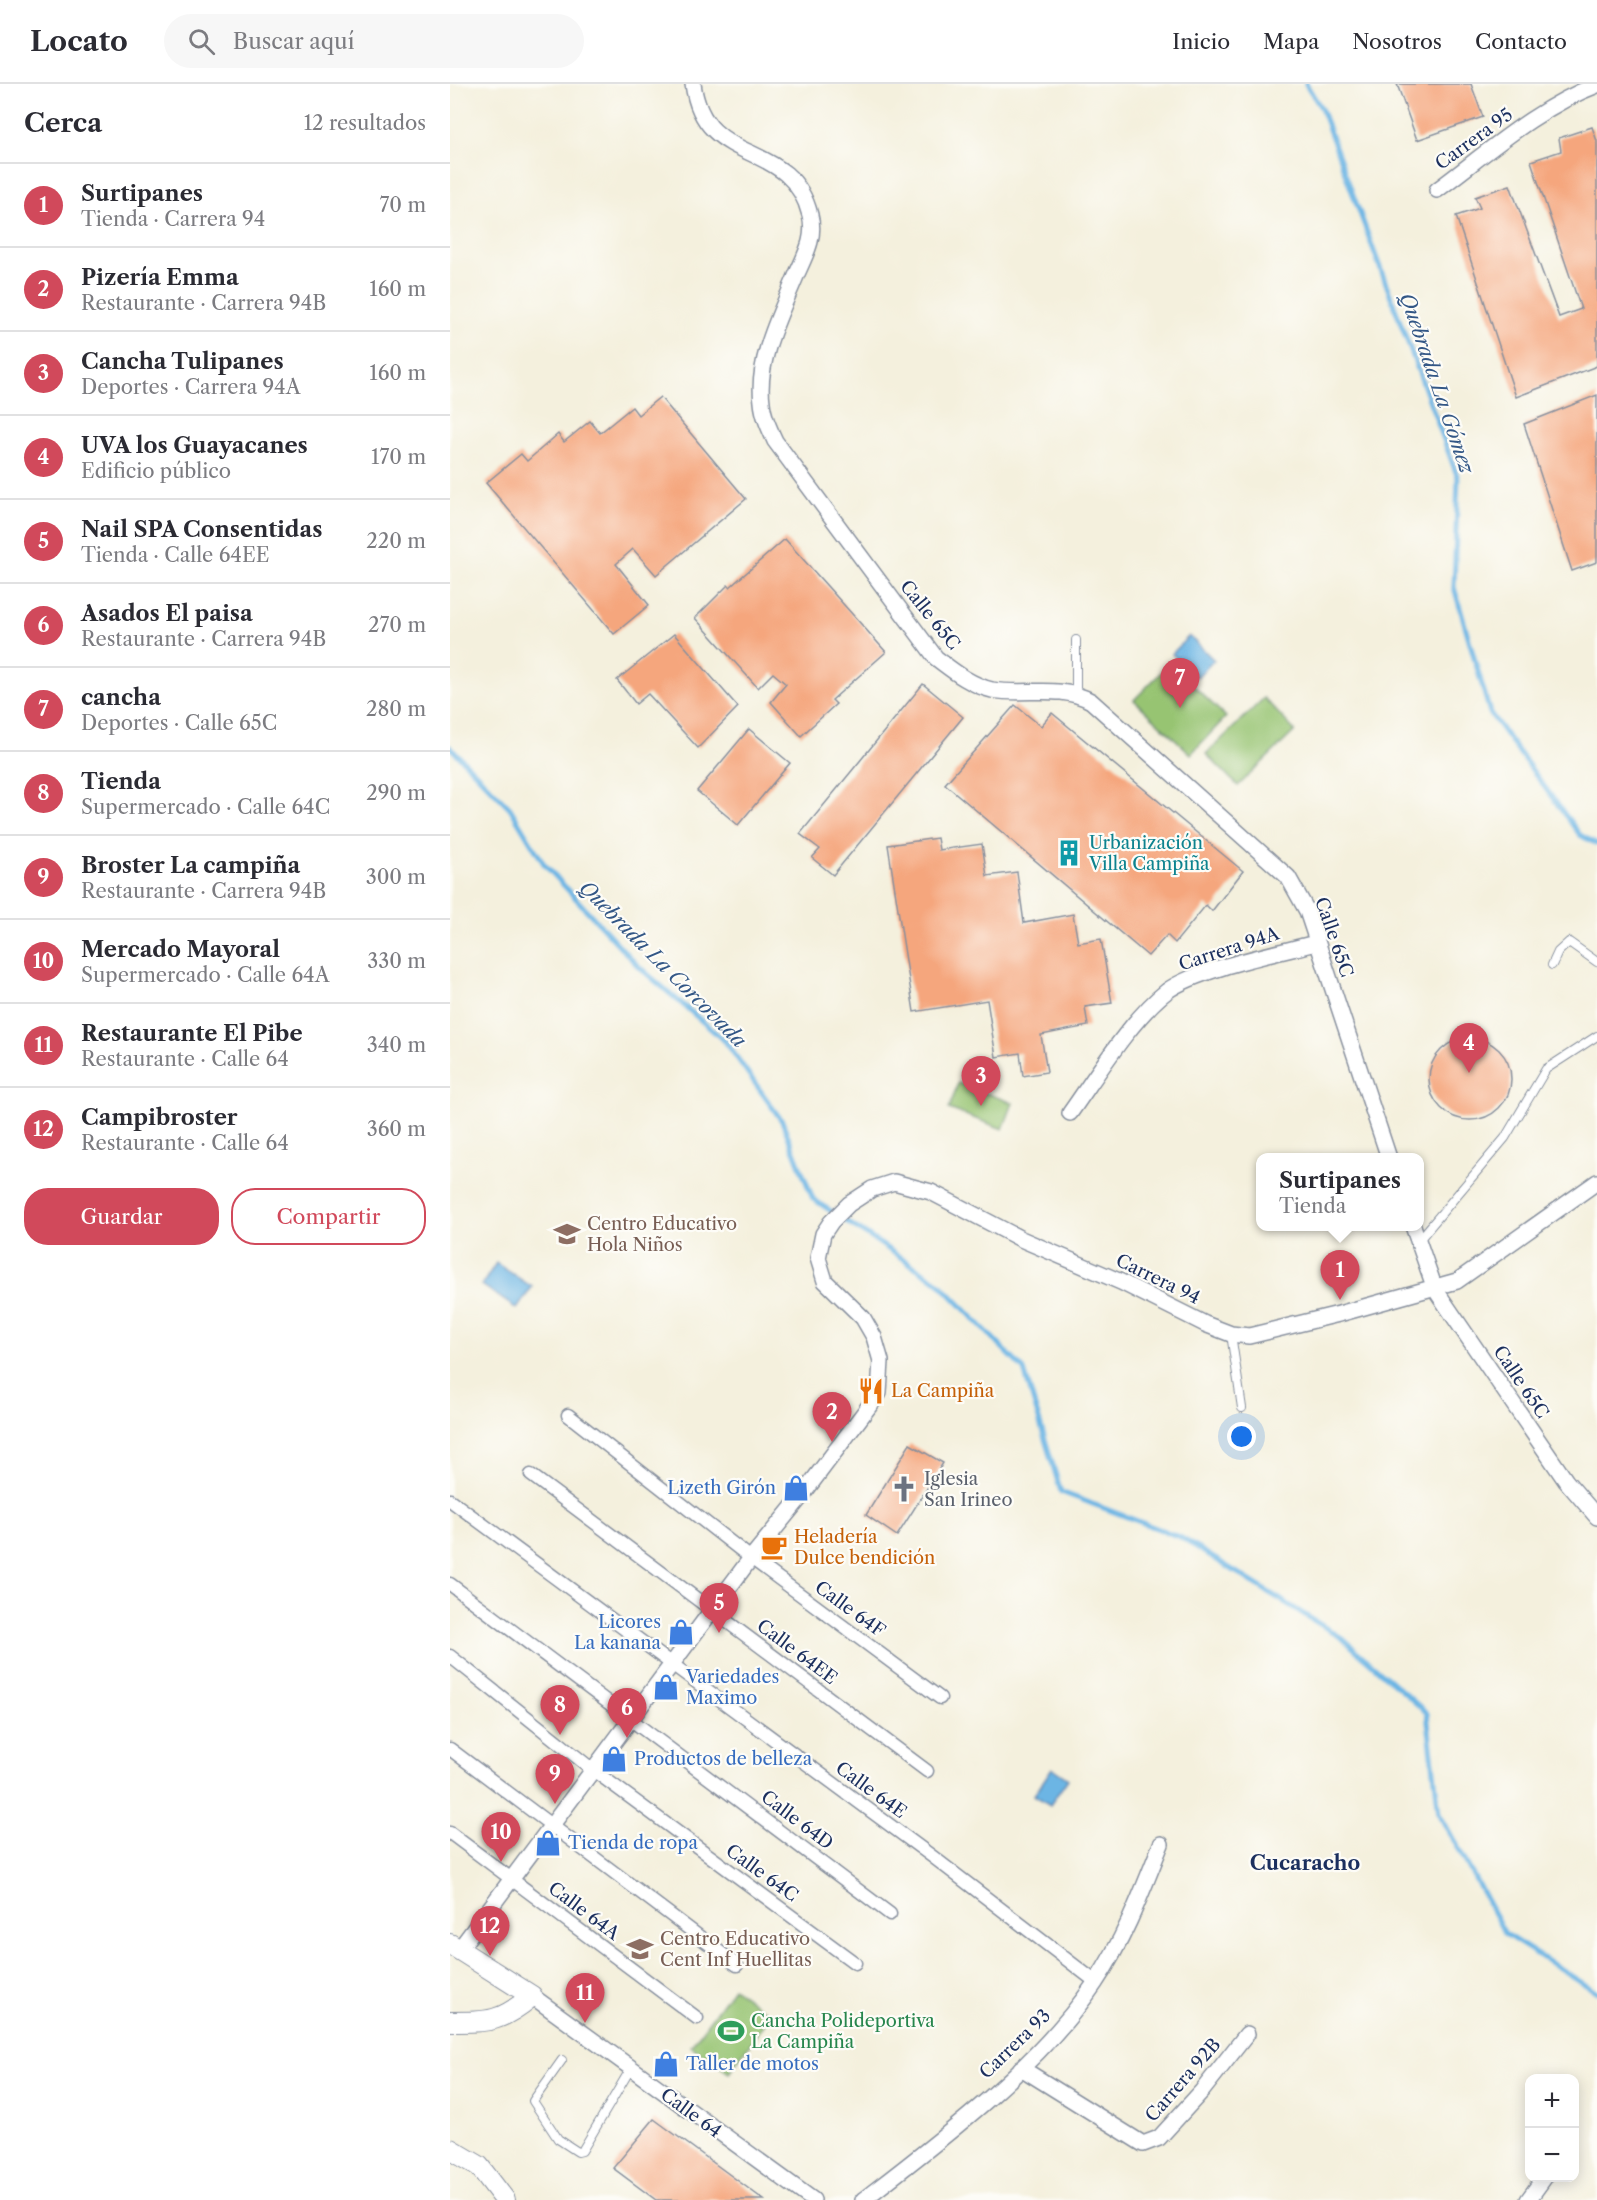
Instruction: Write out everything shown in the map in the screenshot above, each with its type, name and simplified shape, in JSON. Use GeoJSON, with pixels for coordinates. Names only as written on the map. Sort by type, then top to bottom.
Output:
{"type":"FeatureCollection","features":[{"type":"Feature","properties":{"kind":"street","name":"Calle 65C"},"geometry":{"type":"LineString","coordinates":[[693,84],[697,109],[708,125],[736,148],[772,162],[790,176],[802,193],[810,215],[812,230],[810,247],[771,342],[761,379],[762,402],[775,441],[936,658],[972,682],[992,690],[1076,692],[1100,708],[1288,877],[1307,911],[1387,1153]]}},
{"type":"Feature","properties":{"kind":"street","name":"Carrera 95"},"geometry":{"type":"LineString","coordinates":[[1437,190],[1550,109],[1575,93],[1597,85]]}},
{"type":"Feature","properties":{"kind":"street","name":"Carrera 94A"},"geometry":{"type":"LineString","coordinates":[[1070,1113],[1147,1009],[1169,990],[1200,975],[1316,942]]}},
{"type":"Feature","properties":{"kind":"street","name":"Carrera 94"},"geometry":{"type":"LineString","coordinates":[[751,1558],[801,1498],[879,1393],[881,1361],[874,1337],[863,1318],[825,1281],[818,1258],[823,1234],[849,1204],[883,1185],[894,1182],[909,1184],[1231,1334],[1250,1336],[1435,1289],[1466,1276],[1597,1182]]}},
{"type":"Feature","properties":{"kind":"street","name":"Calle 65C"},"geometry":{"type":"LineString","coordinates":[[1415,1234],[1435,1289],[1566,1481],[1597,1517]]}},
{"type":"Feature","properties":{"kind":"street","name":"Calle 64F"},"geometry":{"type":"LineString","coordinates":[[568,1415],[751,1558],[940,1698]]}},
{"type":"Feature","properties":{"kind":"street","name":"Calle 64EE"},"geometry":{"type":"LineString","coordinates":[[531,1475],[927,1771]]}},
{"type":"Feature","properties":{"kind":"street","name":"Calle 64E"},"geometry":{"type":"LineString","coordinates":[[450,1500],[933,1857],[1096,1982]]}},
{"type":"Feature","properties":{"kind":"street"},"geometry":{"type":"LineString","coordinates":[[454,1948],[511,1880],[751,1558]]}},
{"type":"Feature","properties":{"kind":"street","name":"Calle 64D"},"geometry":{"type":"LineString","coordinates":[[450,1584],[890,1914]]}},
{"type":"Feature","properties":{"kind":"street","name":"Calle 64C"},"geometry":{"type":"LineString","coordinates":[[450,1656],[593,1770],[855,1963]]}},
{"type":"Feature","properties":{"kind":"street"},"geometry":{"type":"LineString","coordinates":[[450,1749],[737,1965]]}},
{"type":"Feature","properties":{"kind":"street","name":"Calle 64A"},"geometry":{"type":"LineString","coordinates":[[450,1833],[697,2018]]}},
{"type":"Feature","properties":{"kind":"street","name":"Carrera 93"},"geometry":{"type":"LineString","coordinates":[[863,2200],[919,2157],[1048,2043],[1096,1982],[1132,1918],[1161,1844]]}},
{"type":"Feature","properties":{"kind":"street","name":"Calle 64"},"geometry":{"type":"LineString","coordinates":[[454,1948],[532,1996],[813,2200]]}},
{"type":"Feature","properties":{"kind":"street"},"geometry":{"type":"LineString","coordinates":[[450,2022],[498,2019],[513,2012],[532,1996]]}},
{"type":"Feature","properties":{"kind":"street","name":"Carrera 92B"},"geometry":{"type":"LineString","coordinates":[[1021,2068],[1143,2144],[1159,2138],[1203,2091],[1247,2034]]}},
{"type":"Feature","properties":{"kind":"street"},"geometry":{"type":"LineString","coordinates":[[450,2149],[479,2166],[505,2200]]}},
{"type":"Feature","properties":{"kind":"street"},"geometry":{"type":"LineString","coordinates":[[1528,2200],[1541,2182]]}},
{"type":"Feature","properties":{"kind":"lane"},"geometry":{"type":"LineString","coordinates":[[1076,640],[1076,692]]}},
{"type":"Feature","properties":{"kind":"lane"},"geometry":{"type":"LineString","coordinates":[[1552,965],[1558,952],[1569,942],[1597,962]]}},
{"type":"Feature","properties":{"kind":"lane"},"geometry":{"type":"LineString","coordinates":[[1424,1224],[1505,1138],[1546,1069],[1597,1036]]}},
{"type":"Feature","properties":{"kind":"lane"},"geometry":{"type":"LineString","coordinates":[[1231,1334],[1242,1408]]}},
{"type":"Feature","properties":{"kind":"lane"},"geometry":{"type":"LineString","coordinates":[[562,2060],[533,2101],[558,2139],[578,2152],[582,2151],[630,2068]]}},
{"type":"Feature","properties":{"kind":"green space"},"geometry":{"type":"Polygon","coordinates":[[[1170,663],[1226,717],[1191,754],[1134,700],[1170,663]]]}},
{"type":"Feature","properties":{"kind":"green space"},"geometry":{"type":"Polygon","coordinates":[[[1264,698],[1295,731],[1238,786],[1206,754],[1264,698]]]}},
{"type":"Feature","properties":{"kind":"green space"},"geometry":{"type":"Polygon","coordinates":[[[958,1083],[1013,1103],[1003,1129],[949,1109],[958,1083]]]}},
{"type":"Feature","properties":{"kind":"green space","name":"Cancha Polideportiva La Campiña"},"geometry":{"type":"Polygon","coordinates":[[[733,1988],[771,2015],[729,2073],[691,2046],[733,1988]]]}},
{"type":"Feature","properties":{"kind":"water"},"geometry":{"type":"Polygon","coordinates":[[[1189,636],[1214,660],[1197,677],[1172,654],[1189,636]]]}},
{"type":"Feature","properties":{"kind":"water"},"geometry":{"type":"Polygon","coordinates":[[[496,1263],[532,1287],[517,1309],[482,1285],[496,1263]]]}},
{"type":"Feature","properties":{"kind":"water"},"geometry":{"type":"Polygon","coordinates":[[[1052,1768],[1068,1779],[1050,1805],[1034,1795],[1052,1768]]]}},
{"type":"Feature","properties":{"kind":"building"},"geometry":{"type":"Polygon","coordinates":[[[1397,84],[1471,84],[1483,117],[1417,140],[1397,84]]]}},
{"type":"Feature","properties":{"kind":"building"},"geometry":{"type":"Polygon","coordinates":[[[1592,127],[1597,141],[1597,366],[1516,397],[1456,216],[1480,208],[1475,197],[1510,185],[1559,317],[1581,309],[1531,161],[1561,151],[1559,138],[1592,127]]]}},
{"type":"Feature","properties":{"kind":"building"},"geometry":{"type":"Polygon","coordinates":[[[1597,395],[1597,562],[1572,571],[1524,424],[1597,395]]]}},
{"type":"Feature","properties":{"kind":"building"},"geometry":{"type":"Polygon","coordinates":[[[660,397],[746,499],[656,575],[633,549],[616,564],[649,605],[614,634],[486,483],[521,454],[527,461],[558,434],[564,442],[590,421],[600,433],[632,407],[638,415],[660,397]]]}},
{"type":"Feature","properties":{"kind":"building"},"geometry":{"type":"Polygon","coordinates":[[[785,539],[886,652],[832,700],[836,704],[801,736],[771,702],[786,684],[773,673],[758,688],[695,618],[728,585],[730,587],[785,539]]]}},
{"type":"Feature","properties":{"kind":"building"},"geometry":{"type":"Polygon","coordinates":[[[674,634],[738,707],[698,748],[648,694],[636,704],[617,680],[674,634]]]}},
{"type":"Feature","properties":{"kind":"building"},"geometry":{"type":"Polygon","coordinates":[[[923,684],[963,717],[833,875],[812,858],[820,849],[800,834],[923,684]]]}},
{"type":"Feature","properties":{"kind":"building"},"geometry":{"type":"Polygon","coordinates":[[[1015,705],[1041,726],[1052,713],[1243,871],[1212,911],[1206,905],[1175,943],[1167,935],[1148,956],[945,784],[1015,705]]]}},
{"type":"Feature","properties":{"kind":"building"},"geometry":{"type":"Polygon","coordinates":[[[749,729],[790,763],[738,825],[697,791],[749,729]]]}},
{"type":"Feature","properties":{"kind":"building"},"geometry":{"type":"Polygon","coordinates":[[[937,838],[939,850],[982,844],[987,876],[1017,872],[1024,923],[1073,914],[1078,943],[1101,939],[1112,1003],[1085,1007],[1088,1026],[1041,1035],[1047,1072],[1023,1076],[1020,1053],[996,1057],[987,1000],[914,1012],[888,845],[937,838]]]}},
{"type":"Feature","properties":{"kind":"building"},"geometry":{"type":"Polygon","coordinates":[[[1470,1038],[1486,1041],[1499,1050],[1508,1063],[1511,1079],[1508,1095],[1499,1108],[1486,1117],[1470,1120],[1454,1117],[1441,1108],[1432,1095],[1429,1079],[1432,1063],[1441,1050],[1454,1041],[1470,1038]]]}},
{"type":"Feature","properties":{"kind":"building","name":"Iglesia San Irineo"},"geometry":{"type":"Polygon","coordinates":[[[910,1444],[943,1463],[897,1536],[866,1515],[910,1444]]]}},
{"type":"Feature","properties":{"kind":"building"},"geometry":{"type":"Polygon","coordinates":[[[654,2119],[764,2200],[656,2200],[613,2168],[654,2119]]]}},
{"type":"Feature","properties":{"kind":"waterway","name":"Quebrada La Gómez"},"geometry":{"type":"LineString","coordinates":[[1306,84],[1321,108],[1458,478],[1454,587],[1490,713],[1580,835],[1597,844]]}},
{"type":"Feature","properties":{"kind":"waterway","name":"Quebrada La Corcovada"},"geometry":{"type":"LineString","coordinates":[[450,747],[510,808],[544,864],[638,966],[725,1041],[782,1121],[813,1199],[939,1283],[1024,1370],[1061,1492],[1180,1537],[1342,1638],[1427,1713],[1439,1813],[1505,1934],[1597,1992]]}},
{"type":"Feature","properties":{"kind":"place","name":"cancha"},"geometry":{"type":"Point","coordinates":[1180,708]}},
{"type":"Feature","properties":{"kind":"place","name":"Urbanización Villa Campiña"},"geometry":{"type":"Point","coordinates":[1069,853]}},
{"type":"Feature","properties":{"kind":"place","name":"UVA los Guayacanes"},"geometry":{"type":"Point","coordinates":[1469,1073]}},
{"type":"Feature","properties":{"kind":"place","name":"Cancha Tulipanes"},"geometry":{"type":"Point","coordinates":[981,1106]}},
{"type":"Feature","properties":{"kind":"place","name":"Centro Educativo Hola Niños"},"geometry":{"type":"Point","coordinates":[567,1234]}},
{"type":"Feature","properties":{"kind":"place","name":"Surtipanes"},"geometry":{"type":"Point","coordinates":[1340,1300]}},
{"type":"Feature","properties":{"kind":"place","name":"La Campiña"},"geometry":{"type":"Point","coordinates":[871,1391]}},
{"type":"Feature","properties":{"kind":"place","name":"Pizería Emma"},"geometry":{"type":"Point","coordinates":[832,1442]}},
{"type":"Feature","properties":{"kind":"place","name":"Lizeth Girón"},"geometry":{"type":"Point","coordinates":[796,1488]}},
{"type":"Feature","properties":{"kind":"place","name":"Iglesia San Irineo"},"geometry":{"type":"Point","coordinates":[904,1489]}},
{"type":"Feature","properties":{"kind":"place","name":"Heladería Dulce bendición"},"geometry":{"type":"Point","coordinates":[774,1547]}},
{"type":"Feature","properties":{"kind":"place","name":"Licores La kanana"},"geometry":{"type":"Point","coordinates":[681,1632]}},
{"type":"Feature","properties":{"kind":"place","name":"Nail SPA Consentidas"},"geometry":{"type":"Point","coordinates":[719,1633]}},
{"type":"Feature","properties":{"kind":"place","name":"Variedades Maximo"},"geometry":{"type":"Point","coordinates":[666,1687]}},
{"type":"Feature","properties":{"kind":"place","name":"Tienda"},"geometry":{"type":"Point","coordinates":[560,1735]}},
{"type":"Feature","properties":{"kind":"place","name":"Asados El paisa"},"geometry":{"type":"Point","coordinates":[627,1738]}},
{"type":"Feature","properties":{"kind":"place","name":"Productos de belleza"},"geometry":{"type":"Point","coordinates":[614,1759]}},
{"type":"Feature","properties":{"kind":"place","name":"Broster La campiña"},"geometry":{"type":"Point","coordinates":[555,1804]}},
{"type":"Feature","properties":{"kind":"place","name":"Tienda de ropa"},"geometry":{"type":"Point","coordinates":[548,1843]}},
{"type":"Feature","properties":{"kind":"place","name":"Mercado Mayoral"},"geometry":{"type":"Point","coordinates":[501,1862]}},
{"type":"Feature","properties":{"kind":"place","name":"Centro Educativo Cent Inf Huellitas"},"geometry":{"type":"Point","coordinates":[640,1949]}},
{"type":"Feature","properties":{"kind":"place","name":"Campibroster"},"geometry":{"type":"Point","coordinates":[490,1956]}},
{"type":"Feature","properties":{"kind":"place","name":"Restaurante El Pibe"},"geometry":{"type":"Point","coordinates":[585,2023]}},
{"type":"Feature","properties":{"kind":"place","name":"Cancha Polideportiva La Campiña"},"geometry":{"type":"Point","coordinates":[731,2031]}},
{"type":"Feature","properties":{"kind":"place","name":"Taller de motos"},"geometry":{"type":"Point","coordinates":[666,2064]}},
{"type":"Feature","properties":{"kind":"district","name":"Cucaracho"},"geometry":{"type":"Point","coordinates":[1305,1863]}}]}
